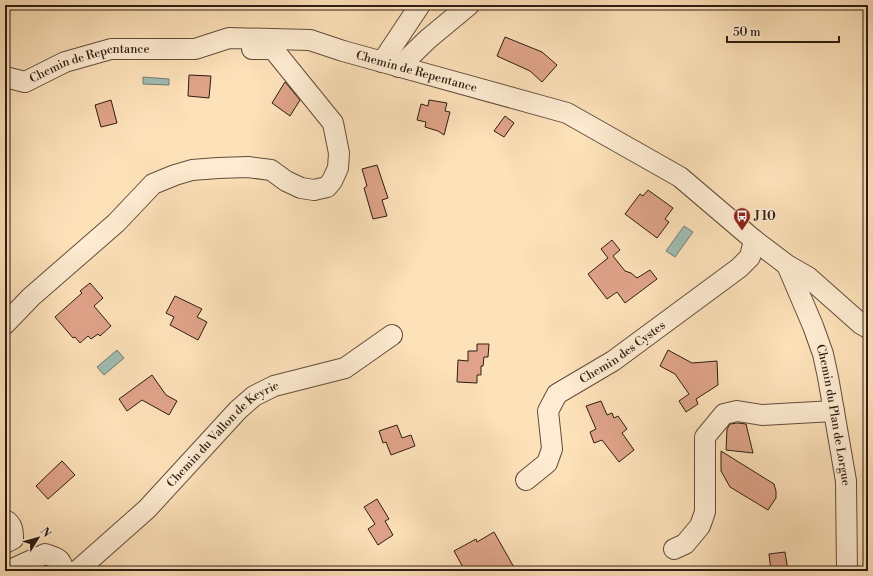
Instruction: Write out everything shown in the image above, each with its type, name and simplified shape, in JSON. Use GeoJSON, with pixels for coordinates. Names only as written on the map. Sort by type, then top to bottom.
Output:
{"type":"FeatureCollection","features":[{"type":"Feature","properties":{"kind":"street"},"geometry":{"type":"LineString","coordinates":[[391,64],[420,5]]}},
{"type":"Feature","properties":{"kind":"street"},"geometry":{"type":"LineString","coordinates":[[391,64],[428,39],[469,5]]}},
{"type":"Feature","properties":{"kind":"street","name":"Chemin de Repentance"},"geometry":{"type":"LineString","coordinates":[[5,77],[25,82],[65,62],[111,48],[195,49],[229,38],[310,40],[343,51],[567,113],[680,177],[754,240],[787,265],[808,277],[861,324],[868,328]]}},
{"type":"Feature","properties":{"kind":"street"},"geometry":{"type":"LineString","coordinates":[[5,324],[31,297],[116,223],[153,184],[192,170],[248,167],[271,170],[286,181],[301,188],[314,190],[327,187],[332,181],[338,168],[340,153],[333,123],[273,49],[255,48],[210,56],[195,49]]}},
{"type":"Feature","properties":{"kind":"street","name":"Chemin des Cystes"},"geometry":{"type":"LineString","coordinates":[[526,480],[547,463],[552,449],[548,411],[557,394],[613,361],[739,268],[750,257],[754,240]]}},
{"type":"Feature","properties":{"kind":"street","name":"Chemin du Plan de Lorgue"},"geometry":{"type":"LineString","coordinates":[[787,265],[813,326],[823,354],[846,481],[847,571]]}},
{"type":"Feature","properties":{"kind":"street","name":"Chemin du Vallon de Keyrie"},"geometry":{"type":"LineString","coordinates":[[77,571],[148,509],[238,410],[254,396],[274,386],[345,368],[392,335]]}},
{"type":"Feature","properties":{"kind":"street"},"geometry":{"type":"LineString","coordinates":[[674,549],[685,544],[700,526],[705,512],[704,437],[724,414],[737,411],[762,415],[834,412]]}},
{"type":"Feature","properties":{"kind":"street"},"geometry":{"type":"LineString","coordinates":[[5,520],[13,530],[13,539],[5,543]]}},
{"type":"Feature","properties":{"kind":"street"},"geometry":{"type":"LineString","coordinates":[[8,571],[46,554],[58,558],[63,564],[64,571]]}},
{"type":"Feature","properties":{"kind":"water"},"geometry":{"type":"Polygon","coordinates":[[[143,77],[169,79],[169,85],[143,84],[143,77]]]}},
{"type":"Feature","properties":{"kind":"water"},"geometry":{"type":"Polygon","coordinates":[[[684,226],[693,232],[675,257],[666,251],[684,226]]]}},
{"type":"Feature","properties":{"kind":"water"},"geometry":{"type":"Polygon","coordinates":[[[117,350],[124,358],[104,375],[97,367],[117,350]]]}},
{"type":"Feature","properties":{"kind":"building"},"geometry":{"type":"Polygon","coordinates":[[[505,37],[542,52],[557,65],[542,82],[530,71],[497,56],[505,37]]]}},
{"type":"Feature","properties":{"kind":"building"},"geometry":{"type":"Polygon","coordinates":[[[189,75],[211,76],[209,98],[188,96],[189,75]]]}},
{"type":"Feature","properties":{"kind":"building"},"geometry":{"type":"Polygon","coordinates":[[[285,82],[300,100],[290,116],[272,103],[285,82]]]}},
{"type":"Feature","properties":{"kind":"building"},"geometry":{"type":"Polygon","coordinates":[[[111,100],[117,123],[101,127],[95,105],[111,100]]]}},
{"type":"Feature","properties":{"kind":"building"},"geometry":{"type":"Polygon","coordinates":[[[429,100],[447,103],[445,111],[450,112],[444,135],[438,131],[425,127],[426,122],[417,120],[421,104],[428,106],[429,100]]]}},
{"type":"Feature","properties":{"kind":"building"},"geometry":{"type":"Polygon","coordinates":[[[505,116],[514,123],[504,137],[494,131],[505,116]]]}},
{"type":"Feature","properties":{"kind":"building"},"geometry":{"type":"Polygon","coordinates":[[[377,165],[388,198],[382,200],[387,216],[373,219],[364,188],[367,186],[362,169],[377,165]]]}},
{"type":"Feature","properties":{"kind":"building"},"geometry":{"type":"Polygon","coordinates":[[[648,190],[673,208],[665,219],[669,222],[657,238],[625,214],[640,194],[643,196],[648,190]]]}},
{"type":"Feature","properties":{"kind":"building"},"geometry":{"type":"Polygon","coordinates":[[[612,240],[620,250],[613,256],[625,271],[631,273],[637,278],[650,270],[657,279],[625,303],[617,292],[607,299],[588,274],[608,258],[601,249],[612,240]]]}},
{"type":"Feature","properties":{"kind":"building"},"geometry":{"type":"Polygon","coordinates":[[[90,283],[103,298],[94,306],[111,326],[100,336],[98,334],[91,339],[88,336],[80,343],[75,337],[73,338],[55,317],[82,293],[80,291],[90,283]]]}},
{"type":"Feature","properties":{"kind":"building"},"geometry":{"type":"Polygon","coordinates":[[[175,296],[202,309],[197,317],[207,322],[198,340],[170,325],[174,317],[166,313],[175,296]]]}},
{"type":"Feature","properties":{"kind":"building"},"geometry":{"type":"Polygon","coordinates":[[[477,344],[489,344],[488,357],[484,357],[483,366],[481,366],[481,375],[477,375],[477,383],[457,382],[458,360],[468,361],[468,351],[477,351],[477,344]]]}},
{"type":"Feature","properties":{"kind":"building"},"geometry":{"type":"Polygon","coordinates":[[[668,350],[692,363],[717,361],[718,385],[696,399],[698,404],[686,412],[679,401],[689,394],[675,374],[660,366],[668,350]]]}},
{"type":"Feature","properties":{"kind":"building"},"geometry":{"type":"Polygon","coordinates":[[[152,375],[166,395],[177,401],[169,415],[142,400],[127,411],[119,399],[152,375]]]}},
{"type":"Feature","properties":{"kind":"building"},"geometry":{"type":"Polygon","coordinates":[[[601,401],[607,415],[612,413],[614,418],[618,416],[627,429],[622,433],[634,450],[619,462],[602,440],[594,443],[590,432],[596,429],[586,406],[601,401]]]}},
{"type":"Feature","properties":{"kind":"building"},"geometry":{"type":"Polygon","coordinates":[[[730,424],[746,424],[753,453],[726,450],[727,429],[730,424]]]}},
{"type":"Feature","properties":{"kind":"building"},"geometry":{"type":"Polygon","coordinates":[[[397,425],[402,438],[411,435],[415,446],[391,455],[386,442],[383,443],[379,431],[397,425]]]}},
{"type":"Feature","properties":{"kind":"building"},"geometry":{"type":"Polygon","coordinates":[[[721,451],[774,484],[776,498],[768,510],[730,487],[721,471],[721,451]]]}},
{"type":"Feature","properties":{"kind":"building"},"geometry":{"type":"Polygon","coordinates":[[[62,461],[75,475],[48,499],[36,486],[62,461]]]}},
{"type":"Feature","properties":{"kind":"building"},"geometry":{"type":"Polygon","coordinates":[[[377,499],[389,519],[385,521],[393,535],[378,545],[368,529],[375,524],[364,507],[377,499]]]}},
{"type":"Feature","properties":{"kind":"building"},"geometry":{"type":"Polygon","coordinates":[[[494,532],[516,571],[465,571],[454,551],[476,539],[477,542],[494,532]]]}},
{"type":"Feature","properties":{"kind":"building"},"geometry":{"type":"Polygon","coordinates":[[[785,552],[788,571],[771,571],[769,554],[785,552]]]}},
{"type":"Feature","properties":{"kind":"place","name":"J 10"},"geometry":{"type":"Point","coordinates":[742,231]}}]}
